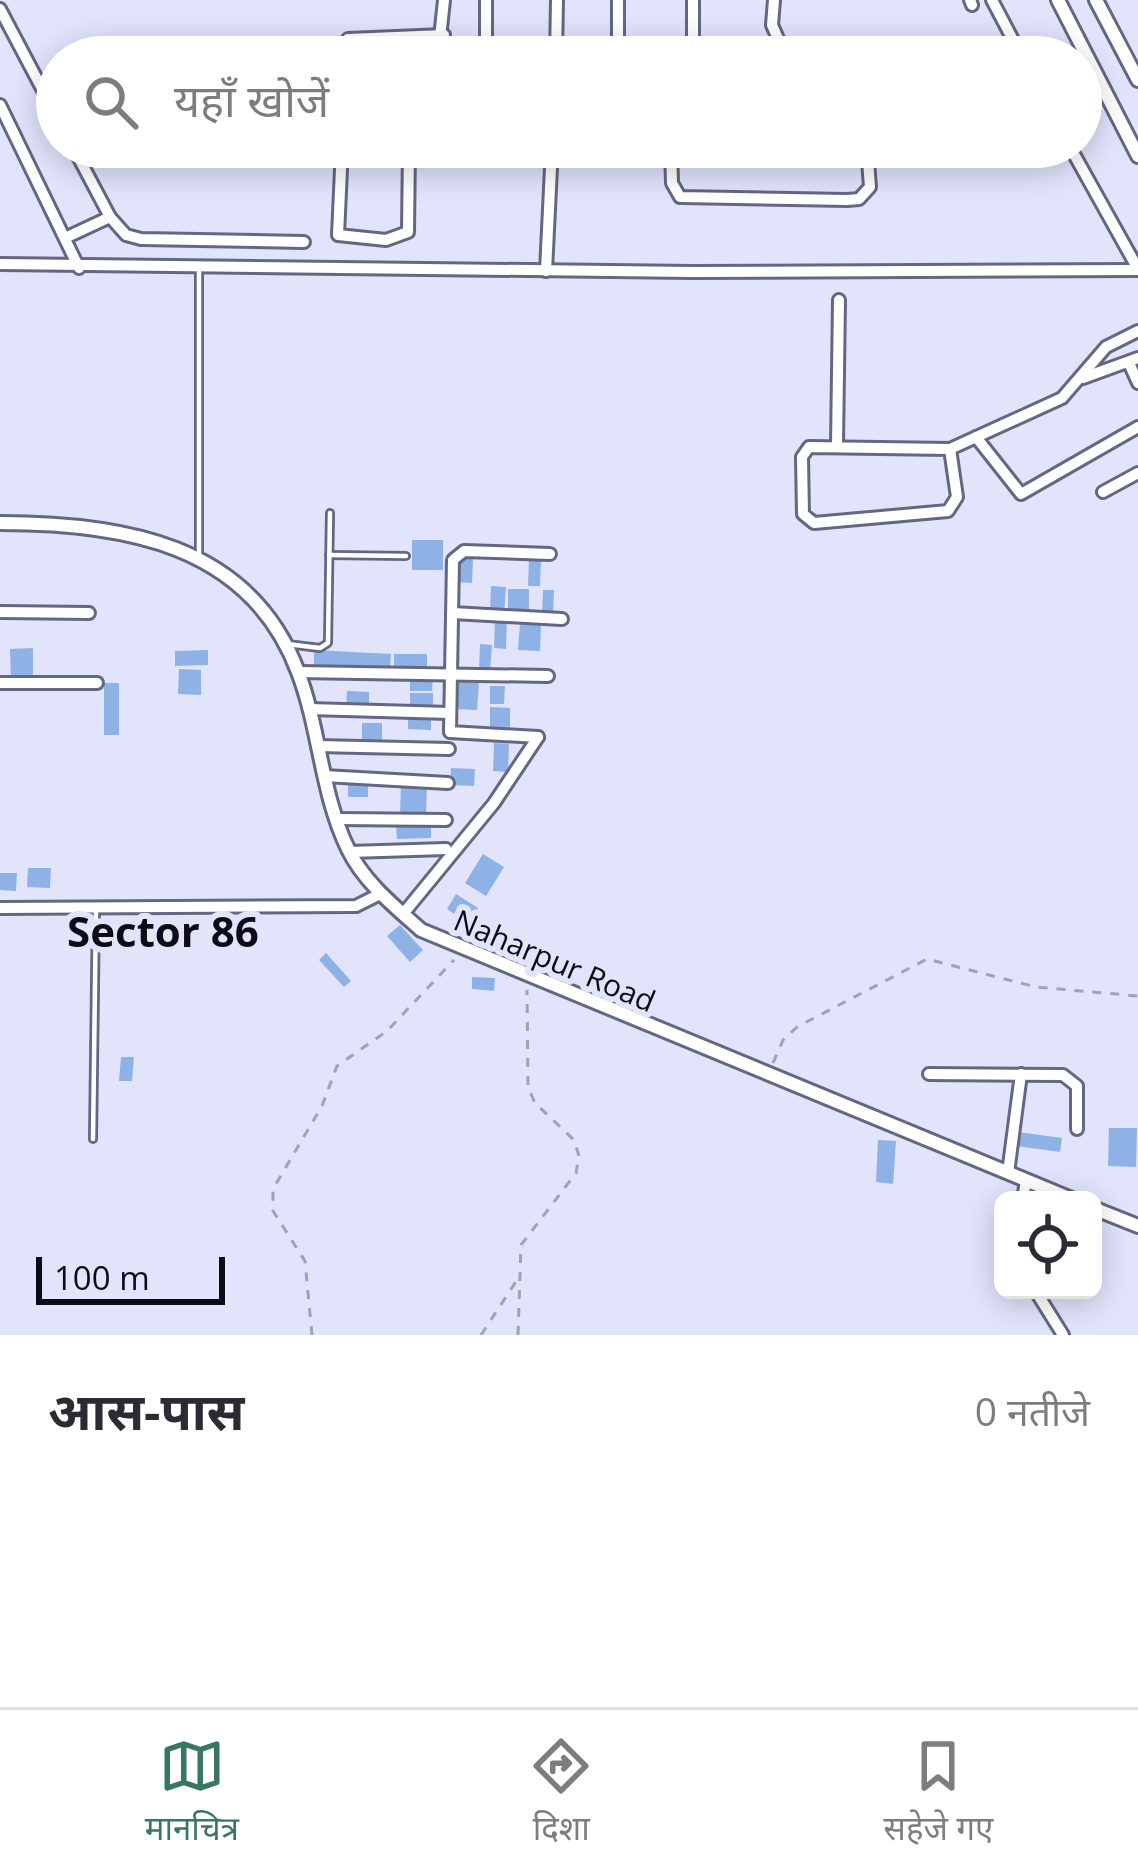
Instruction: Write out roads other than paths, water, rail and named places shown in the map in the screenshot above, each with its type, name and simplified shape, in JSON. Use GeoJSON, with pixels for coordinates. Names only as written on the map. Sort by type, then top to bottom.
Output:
{"type":"FeatureCollection","features":[{"type":"Feature","properties":{"kind":"street"},"geometry":{"type":"LineString","coordinates":[[420,36],[444,35],[444,0]]}},
{"type":"Feature","properties":{"kind":"street"},"geometry":{"type":"LineString","coordinates":[[486,0],[486,36]]}},
{"type":"Feature","properties":{"kind":"street"},"geometry":{"type":"LineString","coordinates":[[556,36],[557,0]]}},
{"type":"Feature","properties":{"kind":"street"},"geometry":{"type":"LineString","coordinates":[[618,0],[618,36]]}},
{"type":"Feature","properties":{"kind":"street"},"geometry":{"type":"LineString","coordinates":[[693,0],[693,36]]}},
{"type":"Feature","properties":{"kind":"street"},"geometry":{"type":"LineString","coordinates":[[774,0],[772,25],[777,36]]}},
{"type":"Feature","properties":{"kind":"street"},"geometry":{"type":"LineString","coordinates":[[992,0],[1011,36]]}},
{"type":"Feature","properties":{"kind":"street"},"geometry":{"type":"LineString","coordinates":[[1058,0],[1076,36]]}},
{"type":"Feature","properties":{"kind":"street"},"geometry":{"type":"LineString","coordinates":[[1096,0],[1138,80]]}},
{"type":"Feature","properties":{"kind":"street"},"geometry":{"type":"LineString","coordinates":[[0,9],[36,77]]}},
{"type":"Feature","properties":{"kind":"street"},"geometry":{"type":"LineString","coordinates":[[1102,86],[1138,156]]}},
{"type":"Feature","properties":{"kind":"street"},"geometry":{"type":"LineString","coordinates":[[0,105],[79,268]]}},
{"type":"Feature","properties":{"kind":"street"},"geometry":{"type":"LineString","coordinates":[[84,168],[110,217],[126,235],[304,242]]}},
{"type":"Feature","properties":{"kind":"street"},"geometry":{"type":"LineString","coordinates":[[341,168],[338,235],[386,240],[408,232],[409,168]]}},
{"type":"Feature","properties":{"kind":"street"},"geometry":{"type":"LineString","coordinates":[[546,271],[551,168]]}},
{"type":"Feature","properties":{"kind":"street"},"geometry":{"type":"LineString","coordinates":[[671,168],[671,183],[680,197],[848,200],[859,199],[869,187],[869,168]]}},
{"type":"Feature","properties":{"kind":"street"},"geometry":{"type":"LineString","coordinates":[[0,264],[546,271],[1138,269],[1082,168]]}},
{"type":"Feature","properties":{"kind":"street"},"geometry":{"type":"LineString","coordinates":[[64,238],[110,217]]}},
{"type":"Feature","properties":{"kind":"street"},"geometry":{"type":"LineString","coordinates":[[836,445],[839,300]]}},
{"type":"Feature","properties":{"kind":"street"},"geometry":{"type":"LineString","coordinates":[[950,449],[957,497],[948,512],[814,523],[803,514],[802,457],[809,447],[950,449],[1049,405],[1082,378],[1106,347],[1138,331]]}},
{"type":"Feature","properties":{"kind":"street"},"geometry":{"type":"LineString","coordinates":[[1082,378],[1134,361],[1138,383]]}},
{"type":"Feature","properties":{"kind":"street"},"geometry":{"type":"LineString","coordinates":[[976,437],[1021,494],[1138,428]]}},
{"type":"Feature","properties":{"kind":"street"},"geometry":{"type":"LineString","coordinates":[[1103,492],[1138,473]]}},
{"type":"Feature","properties":{"kind":"street","name":"Naharpur Road"},"geometry":{"type":"LineString","coordinates":[[0,523],[66,523],[138,533],[199,560],[249,596],[285,644],[298,672],[349,852],[380,894],[422,930],[1052,1191]]}},
{"type":"Feature","properties":{"kind":"street"},"geometry":{"type":"LineString","coordinates":[[403,914],[494,803],[538,737],[451,732],[454,554],[550,554]]}},
{"type":"Feature","properties":{"kind":"street"},"geometry":{"type":"LineString","coordinates":[[0,612],[89,613]]}},
{"type":"Feature","properties":{"kind":"street"},"geometry":{"type":"LineString","coordinates":[[452,613],[562,619]]}},
{"type":"Feature","properties":{"kind":"street"},"geometry":{"type":"LineString","coordinates":[[298,672],[548,676]]}},
{"type":"Feature","properties":{"kind":"street"},"geometry":{"type":"LineString","coordinates":[[0,683],[97,682]]}},
{"type":"Feature","properties":{"kind":"street"},"geometry":{"type":"LineString","coordinates":[[309,709],[450,713]]}},
{"type":"Feature","properties":{"kind":"street"},"geometry":{"type":"LineString","coordinates":[[317,746],[449,749]]}},
{"type":"Feature","properties":{"kind":"street"},"geometry":{"type":"LineString","coordinates":[[324,776],[448,783]]}},
{"type":"Feature","properties":{"kind":"street"},"geometry":{"type":"LineString","coordinates":[[337,819],[446,820]]}},
{"type":"Feature","properties":{"kind":"street"},"geometry":{"type":"LineString","coordinates":[[349,852],[446,849]]}},
{"type":"Feature","properties":{"kind":"street"},"geometry":{"type":"LineString","coordinates":[[0,908],[356,906],[380,894]]}},
{"type":"Feature","properties":{"kind":"street"},"geometry":{"type":"LineString","coordinates":[[929,1073],[1073,1079],[1079,1097],[1077,1129]]}},
{"type":"Feature","properties":{"kind":"street"},"geometry":{"type":"LineString","coordinates":[[1008,1173],[1021,1074]]}},
{"type":"Feature","properties":{"kind":"street"},"geometry":{"type":"LineString","coordinates":[[1024,1191],[1026,1180]]}},
{"type":"Feature","properties":{"kind":"street"},"geometry":{"type":"LineString","coordinates":[[1102,1212],[1138,1226]]}},
{"type":"Feature","properties":{"kind":"street"},"geometry":{"type":"LineString","coordinates":[[1041,1299],[1063,1335]]}},
{"type":"Feature","properties":{"kind":"lane"},"geometry":{"type":"LineString","coordinates":[[199,560],[200,268]]}},
{"type":"Feature","properties":{"kind":"lane"},"geometry":{"type":"LineString","coordinates":[[285,644],[320,648],[328,644],[329,513]]}},
{"type":"Feature","properties":{"kind":"lane"},"geometry":{"type":"LineString","coordinates":[[329,555],[406,556]]}},
{"type":"Feature","properties":{"kind":"lane"},"geometry":{"type":"LineString","coordinates":[[93,1139],[96,907]]}},
{"type":"Feature","properties":{"kind":"district","name":"Sector 86"},"geometry":{"type":"Point","coordinates":[163,930]}}]}
